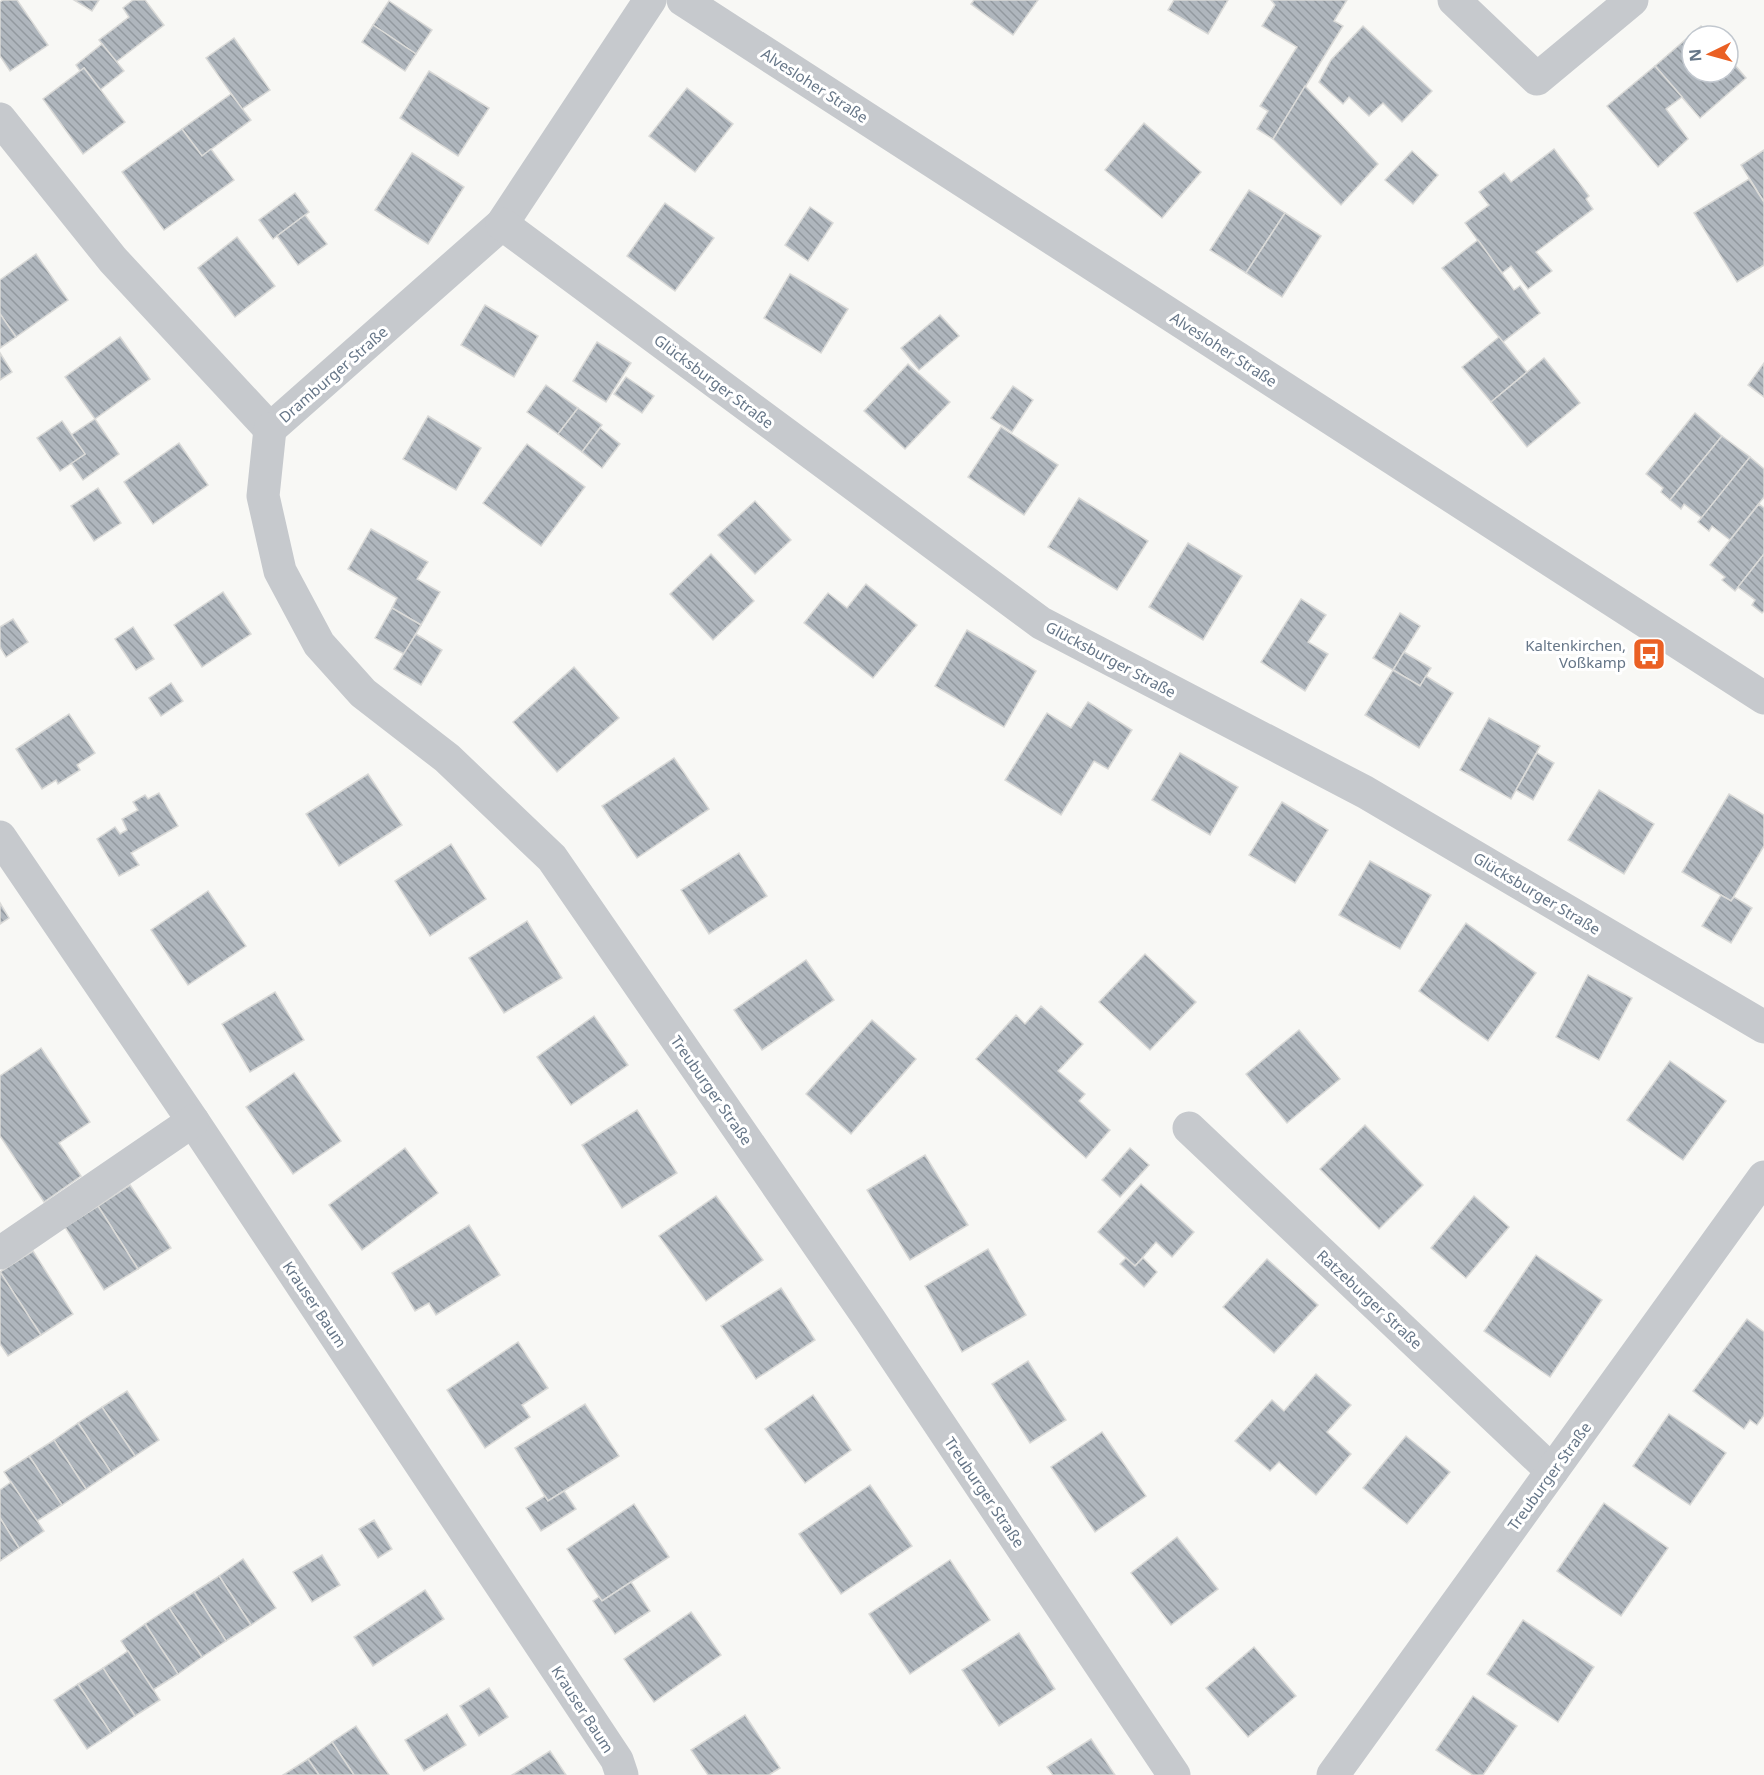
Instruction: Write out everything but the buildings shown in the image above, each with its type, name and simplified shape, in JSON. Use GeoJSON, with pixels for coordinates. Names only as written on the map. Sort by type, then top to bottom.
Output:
{"type":"FeatureCollection","features":[{"type":"Feature","properties":{"kind":"street","name":"Dramburger Straße"},"geometry":{"type":"LineString","coordinates":[[0,119],[113,260],[270,429],[502,224],[650,0]]}},
{"type":"Feature","properties":{"kind":"street","name":"Alvesloher Straße"},"geometry":{"type":"LineString","coordinates":[[683,0],[1764,698]]}},
{"type":"Feature","properties":{"kind":"street"},"geometry":{"type":"LineString","coordinates":[[1454,0],[1537,79],[1632,0]]}},
{"type":"Feature","properties":{"kind":"street","name":"Glücksburger Straße"},"geometry":{"type":"LineString","coordinates":[[502,224],[1041,623],[1365,792],[1764,1027]]}},
{"type":"Feature","properties":{"kind":"street","name":"Treuburger Straße"},"geometry":{"type":"LineString","coordinates":[[270,429],[263,496],[280,571],[319,644],[363,693],[447,758],[552,858],[870,1320],[1173,1775]]}},
{"type":"Feature","properties":{"kind":"street","name":"Krauser Baum"},"geometry":{"type":"LineString","coordinates":[[0,837],[193,1121],[617,1760],[622,1775]]}},
{"type":"Feature","properties":{"kind":"street"},"geometry":{"type":"LineString","coordinates":[[0,1253],[193,1121]]}},
{"type":"Feature","properties":{"kind":"street","name":"Ratzeburger Straße"},"geometry":{"type":"LineString","coordinates":[[1188,1128],[1552,1471]]}},
{"type":"Feature","properties":{"kind":"street","name":"Treuburger Straße"},"geometry":{"type":"LineString","coordinates":[[1333,1775],[1764,1177]]}},
{"type":"Feature","properties":{"kind":"place","name":"Kaltenkirchen, Voßkamp"},"geometry":{"type":"Point","coordinates":[1649,654]}}]}
